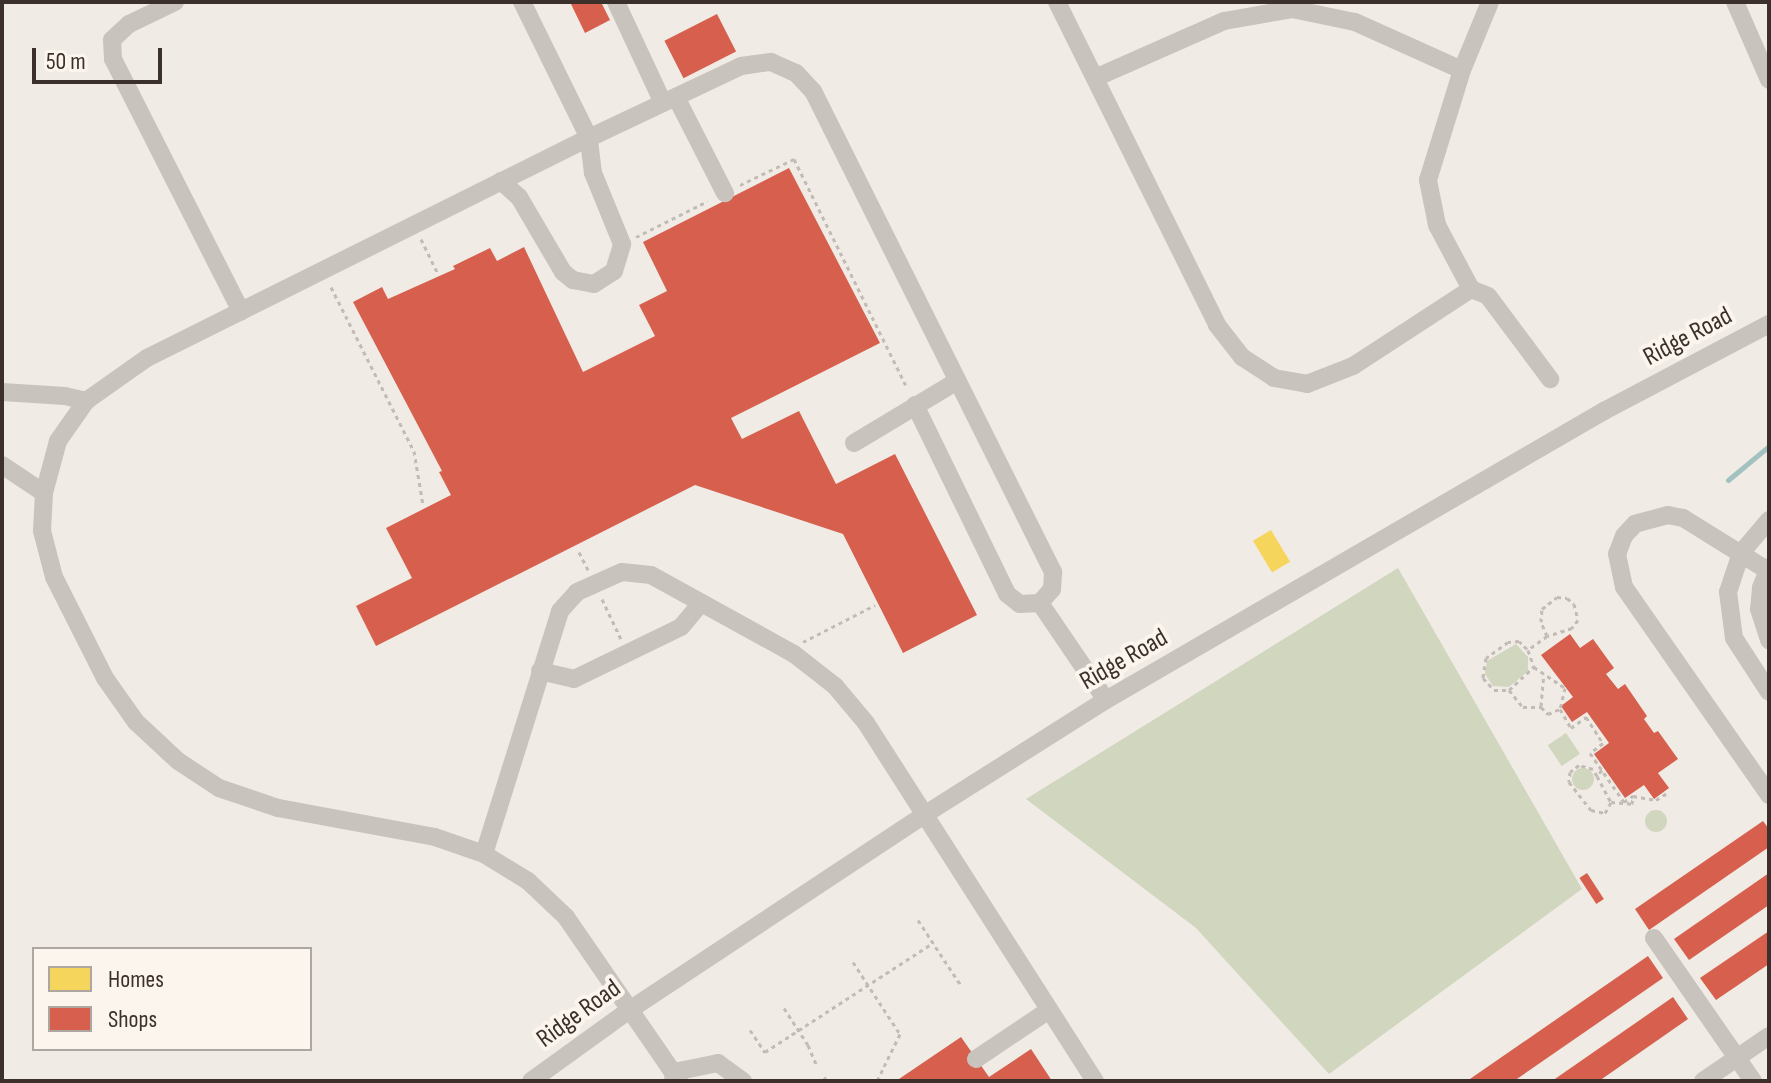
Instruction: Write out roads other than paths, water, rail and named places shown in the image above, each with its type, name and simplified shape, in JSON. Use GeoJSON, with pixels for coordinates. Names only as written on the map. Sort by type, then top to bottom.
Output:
{"type":"FeatureCollection","features":[{"type":"Feature","properties":{"kind":"street"},"geometry":{"type":"LineString","coordinates":[[175,2],[129,24],[112,40],[113,59],[241,311]]}},
{"type":"Feature","properties":{"kind":"street"},"geometry":{"type":"LineString","coordinates":[[501,181],[519,197],[555,261],[573,280],[594,284],[606,279],[620,261],[622,244],[593,173],[589,138],[522,2]]}},
{"type":"Feature","properties":{"kind":"street"},"geometry":{"type":"LineString","coordinates":[[616,2],[669,100],[725,193]]}},
{"type":"Feature","properties":{"kind":"street"},"geometry":{"type":"LineString","coordinates":[[1057,2],[1217,325],[1242,357],[1274,378],[1307,384],[1353,366],[1471,289]]}},
{"type":"Feature","properties":{"kind":"street"},"geometry":{"type":"LineString","coordinates":[[1490,2],[1462,70],[1428,180],[1437,225],[1471,289],[1488,296],[1550,379]]}},
{"type":"Feature","properties":{"kind":"street"},"geometry":{"type":"LineString","coordinates":[[1735,2],[1769,80]]}},
{"type":"Feature","properties":{"kind":"street"},"geometry":{"type":"LineString","coordinates":[[1095,78],[1224,21],[1292,9],[1355,22],[1462,70]]}},
{"type":"Feature","properties":{"kind":"street"},"geometry":{"type":"LineString","coordinates":[[743,1081],[718,1063],[675,1078],[566,917],[528,881],[484,854],[435,837],[278,808],[219,788],[178,761],[136,722],[105,678],[54,577],[42,531],[44,493],[58,441],[86,401],[147,358],[669,100],[741,66],[771,62],[796,73],[813,91],[1053,572],[1052,589],[1040,603],[1020,604],[1007,594],[915,405]]}},
{"type":"Feature","properties":{"kind":"street","name":"Ridge Road"},"geometry":{"type":"LineString","coordinates":[[531,1081],[631,1009],[924,815],[1106,700],[1604,411],[1769,324]]}},
{"type":"Feature","properties":{"kind":"street"},"geometry":{"type":"LineString","coordinates":[[854,443],[957,381]]}},
{"type":"Feature","properties":{"kind":"street"},"geometry":{"type":"LineString","coordinates":[[2,392],[65,396],[86,401]]}},
{"type":"Feature","properties":{"kind":"street"},"geometry":{"type":"LineString","coordinates":[[2,465],[44,493]]}},
{"type":"Feature","properties":{"kind":"street"},"geometry":{"type":"LineString","coordinates":[[1769,640],[1759,609],[1761,588],[1768,569],[1683,518],[1652,517],[1635,524],[1624,536],[1617,554],[1618,572],[1624,587],[1769,795]]}},
{"type":"Feature","properties":{"kind":"street"},"geometry":{"type":"LineString","coordinates":[[1769,520],[1741,553],[1728,592],[1728,615],[1734,638],[1769,692]]}},
{"type":"Feature","properties":{"kind":"street"},"geometry":{"type":"LineString","coordinates":[[484,854],[560,611],[577,592],[622,572],[651,575],[794,654],[835,686],[866,723],[1095,1081]]}},
{"type":"Feature","properties":{"kind":"street"},"geometry":{"type":"LineString","coordinates":[[540,671],[574,679],[681,627],[701,603]]}},
{"type":"Feature","properties":{"kind":"street"},"geometry":{"type":"LineString","coordinates":[[1040,603],[1106,700]]}},
{"type":"Feature","properties":{"kind":"street"},"geometry":{"type":"LineString","coordinates":[[1654,938],[1753,1081]]}},
{"type":"Feature","properties":{"kind":"street"},"geometry":{"type":"LineString","coordinates":[[976,1059],[1049,1010]]}},
{"type":"Feature","properties":{"kind":"street"},"geometry":{"type":"LineString","coordinates":[[1703,1081],[1769,1036]]}},
{"type":"Feature","properties":{"kind":"waterway"},"geometry":{"type":"LineString","coordinates":[[1728,480],[1769,446]]}}]}
